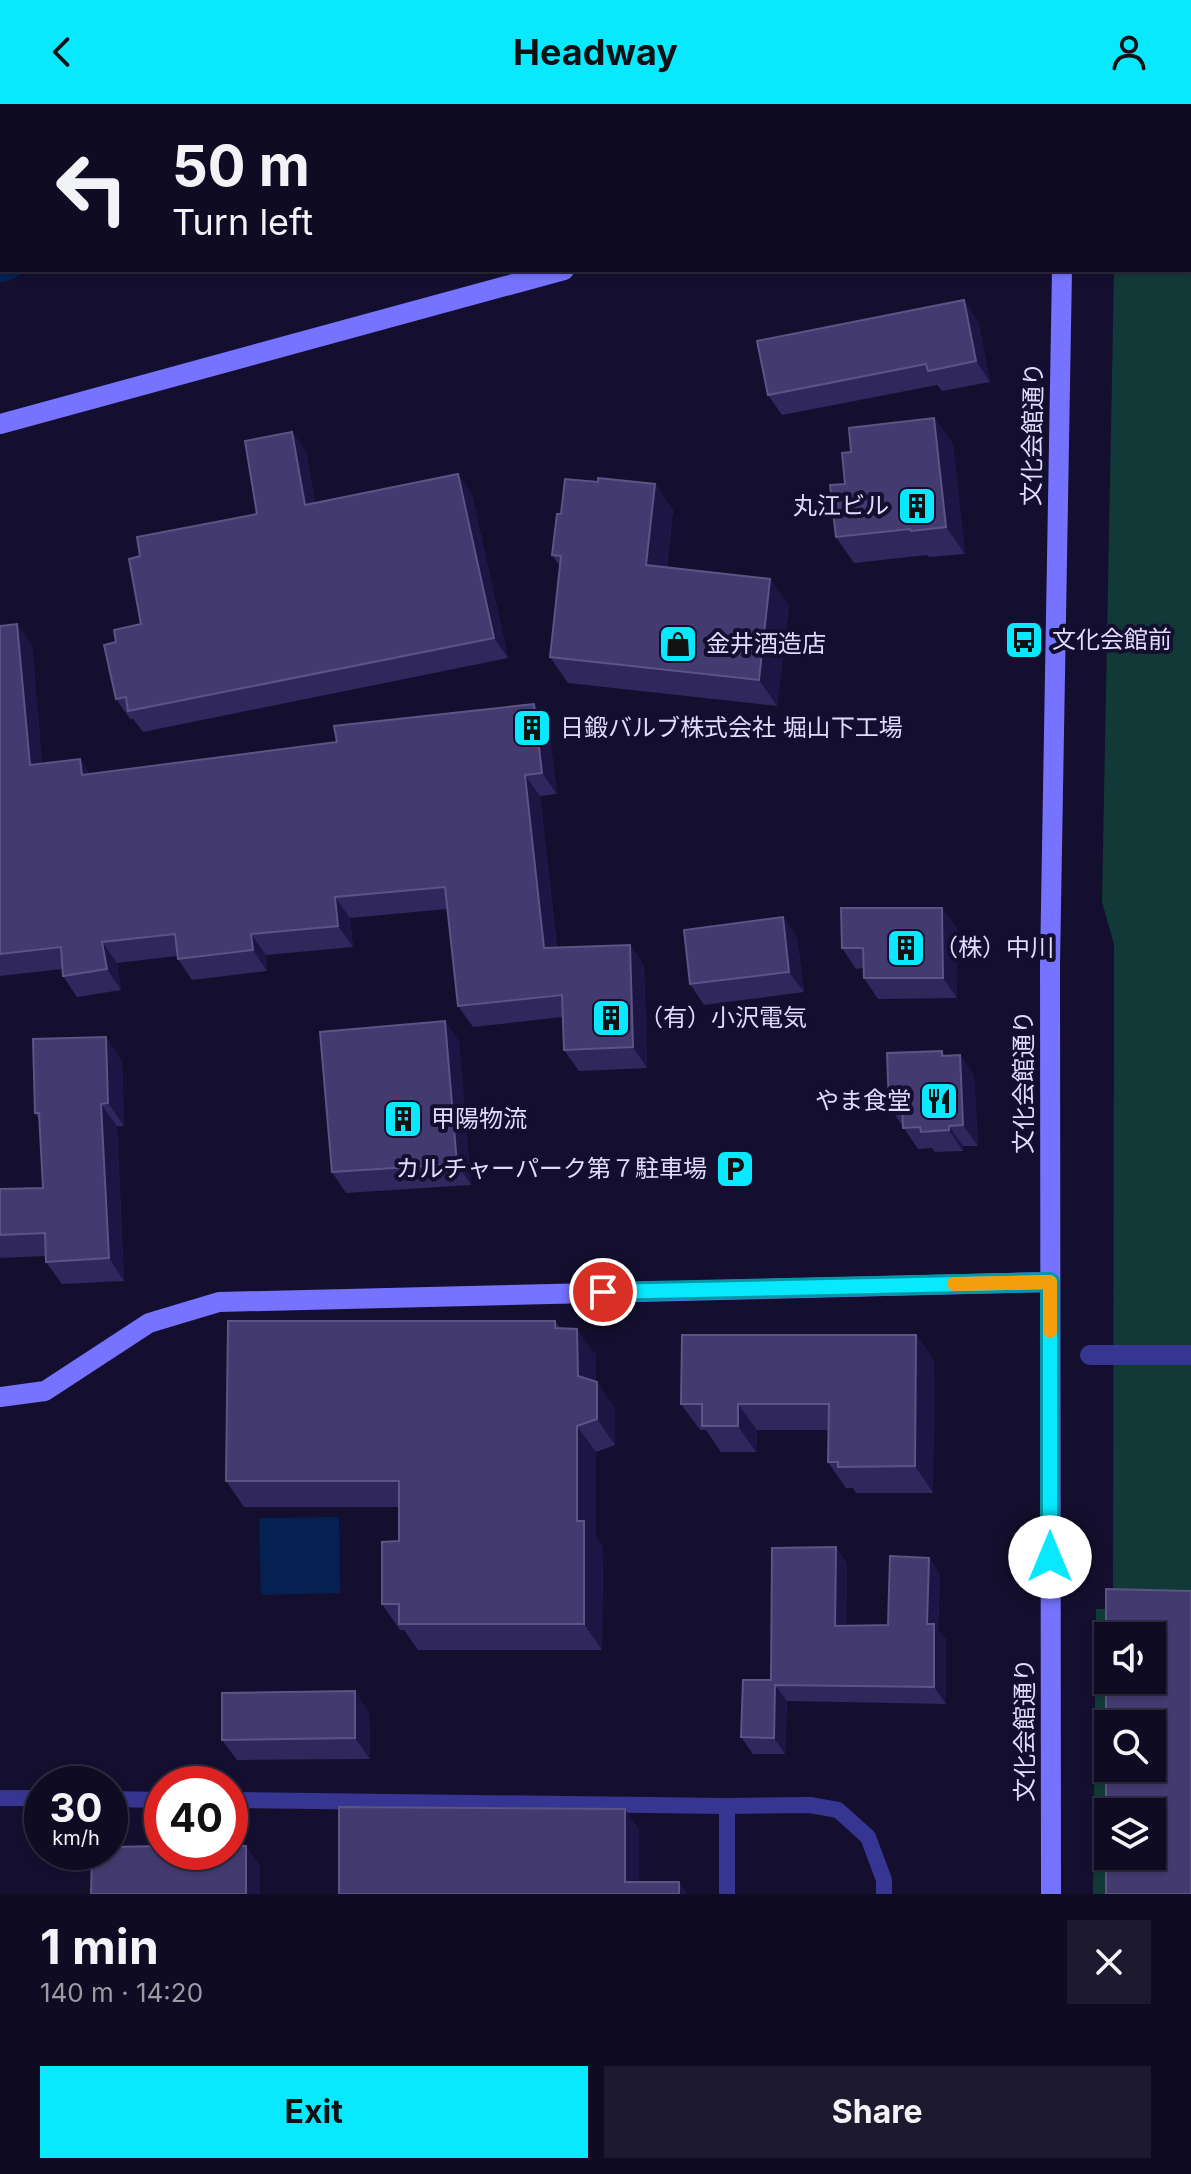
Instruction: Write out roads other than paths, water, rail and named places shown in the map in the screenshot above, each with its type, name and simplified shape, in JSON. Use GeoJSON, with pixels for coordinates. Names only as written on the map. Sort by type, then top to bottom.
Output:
{"type":"FeatureCollection","features":[{"type":"Feature","properties":{"kind":"street"},"geometry":{"type":"LineString","coordinates":[[0,424],[557,272]]}},
{"type":"Feature","properties":{"kind":"street","name":"文化会館通り"},"geometry":{"type":"LineString","coordinates":[[1051,1894],[1050,964],[1062,272]]}},
{"type":"Feature","properties":{"kind":"street"},"geometry":{"type":"LineString","coordinates":[[0,1397],[45,1391],[149,1323],[219,1302],[1050,1282]]}},
{"type":"Feature","properties":{"kind":"street"},"geometry":{"type":"LineString","coordinates":[[1090,1355],[1191,1355]]}},
{"type":"Feature","properties":{"kind":"lane"},"geometry":{"type":"LineString","coordinates":[[0,1798],[24,1798]]}},
{"type":"Feature","properties":{"kind":"lane"},"geometry":{"type":"LineString","coordinates":[[248,1800],[810,1805],[838,1810],[868,1837],[884,1880],[884,1894]]}},
{"type":"Feature","properties":{"kind":"lane"},"geometry":{"type":"LineString","coordinates":[[727,1806],[727,1894]]}},
{"type":"Feature","properties":{"kind":"water"},"geometry":{"type":"Polygon","coordinates":[[[339,1517],[340,1593],[261,1595],[259,1518],[339,1517]]]}},
{"type":"Feature","properties":{"kind":"place","name":"丸江ビル"},"geometry":{"type":"Point","coordinates":[917,506]}},
{"type":"Feature","properties":{"kind":"place","name":"文化会館前"},"geometry":{"type":"Point","coordinates":[1024,640]}},
{"type":"Feature","properties":{"kind":"place","name":"金井酒造店"},"geometry":{"type":"Point","coordinates":[678,644]}},
{"type":"Feature","properties":{"kind":"place","name":"日鍛バルブ株式会社 堀山下工場"},"geometry":{"type":"Point","coordinates":[532,728]}},
{"type":"Feature","properties":{"kind":"place","name":"（株）中川"},"geometry":{"type":"Point","coordinates":[906,948]}},
{"type":"Feature","properties":{"kind":"place","name":"（有）小沢電気"},"geometry":{"type":"Point","coordinates":[611,1018]}},
{"type":"Feature","properties":{"kind":"place","name":"やま食堂"},"geometry":{"type":"Point","coordinates":[939,1101]}},
{"type":"Feature","properties":{"kind":"place","name":"甲陽物流"},"geometry":{"type":"Point","coordinates":[403,1119]}},
{"type":"Feature","properties":{"kind":"place","name":"カルチャーパーク第７駐車場"},"geometry":{"type":"Point","coordinates":[735,1169]}}]}
